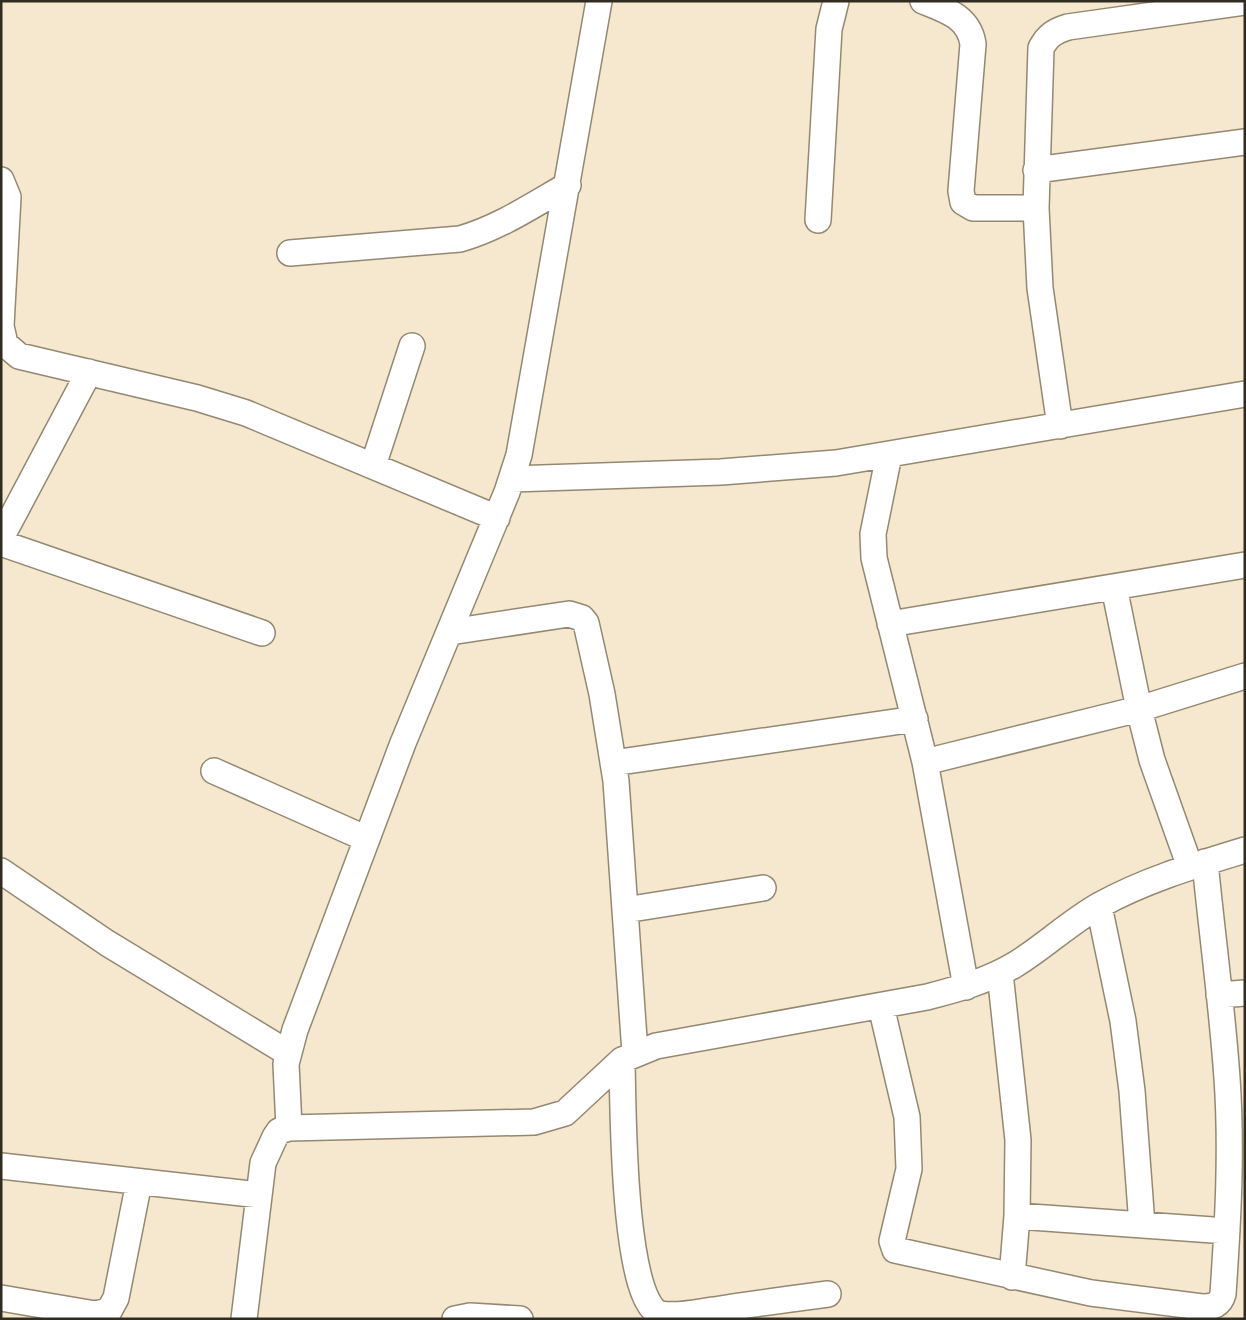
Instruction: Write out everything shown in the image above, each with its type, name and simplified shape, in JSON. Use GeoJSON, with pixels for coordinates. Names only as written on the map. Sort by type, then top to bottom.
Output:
{"type":"FeatureCollection","features":[{"type":"Feature","properties":{"kind":"street"},"geometry":{"type":"LineString","coordinates":[[244,1319],[263,1163],[282,1132],[288,1052],[403,743],[512,479],[527,417],[599,1]]}},
{"type":"Feature","properties":{"kind":"street"},"geometry":{"type":"LineString","coordinates":[[818,220],[829,29],[836,1]]}},
{"type":"Feature","properties":{"kind":"street"},"geometry":{"type":"LineString","coordinates":[[923,1],[960,18],[968,26],[974,44],[961,191],[963,202],[973,208],[1036,208]]}},
{"type":"Feature","properties":{"kind":"street"},"geometry":{"type":"LineString","coordinates":[[1060,426],[1040,288],[1036,208],[1040,67],[1042,48],[1046,37],[1068,27],[1165,7],[1245,2]]}},
{"type":"Feature","properties":{"kind":"street"},"geometry":{"type":"LineString","coordinates":[[1036,170],[1245,142]]}},
{"type":"Feature","properties":{"kind":"street"},"geometry":{"type":"LineString","coordinates":[[1,180],[8,197],[1,326],[5,344],[19,356],[197,398],[246,413],[497,518]]}},
{"type":"Feature","properties":{"kind":"street"},"geometry":{"type":"LineString","coordinates":[[290,253],[460,239],[484,232],[568,185]]}},
{"type":"Feature","properties":{"kind":"street"},"geometry":{"type":"LineString","coordinates":[[373,466],[412,346]]}},
{"type":"Feature","properties":{"kind":"street"},"geometry":{"type":"LineString","coordinates":[[1,538],[89,372]]}},
{"type":"Feature","properties":{"kind":"street"},"geometry":{"type":"LineString","coordinates":[[512,479],[721,472],[836,463],[1245,394]]}},
{"type":"Feature","properties":{"kind":"street"},"geometry":{"type":"LineString","coordinates":[[890,455],[873,544],[875,566],[915,718],[966,987]]}},
{"type":"Feature","properties":{"kind":"street"},"geometry":{"type":"LineString","coordinates":[[1,543],[262,633]]}},
{"type":"Feature","properties":{"kind":"street"},"geometry":{"type":"LineString","coordinates":[[890,624],[1245,565]]}},
{"type":"Feature","properties":{"kind":"street"},"geometry":{"type":"LineString","coordinates":[[881,1006],[907,1117],[910,1151],[908,1169],[892,1236],[892,1246],[899,1252],[1091,1293],[1211,1307],[1219,1303],[1223,1294],[1229,1152],[1227,1087],[1219,995],[1197,865],[1162,792],[1138,710],[1114,587]]}},
{"type":"Feature","properties":{"kind":"street"},"geometry":{"type":"LineString","coordinates":[[450,632],[569,614],[582,618],[591,636],[613,763],[626,910],[628,1057],[627,1207],[631,1241],[643,1290],[650,1306],[661,1314],[702,1315],[828,1294]]}},
{"type":"Feature","properties":{"kind":"street"},"geometry":{"type":"LineString","coordinates":[[924,762],[1138,710],[1245,676]]}},
{"type":"Feature","properties":{"kind":"street"},"geometry":{"type":"LineString","coordinates":[[613,763],[915,718]]}},
{"type":"Feature","properties":{"kind":"street"},"geometry":{"type":"LineString","coordinates":[[214,770],[367,839]]}},
{"type":"Feature","properties":{"kind":"street"},"geometry":{"type":"LineString","coordinates":[[282,1132],[547,1120],[565,1114],[628,1057],[656,1046],[881,1006],[966,987],[1000,973],[1099,906],[1197,865],[1245,850]]}},
{"type":"Feature","properties":{"kind":"street"},"geometry":{"type":"LineString","coordinates":[[1,871],[107,943],[288,1052]]}},
{"type":"Feature","properties":{"kind":"street"},"geometry":{"type":"LineString","coordinates":[[626,910],[763,888]]}},
{"type":"Feature","properties":{"kind":"street"},"geometry":{"type":"LineString","coordinates":[[1099,906],[1123,1022],[1132,1091],[1142,1225]]}},
{"type":"Feature","properties":{"kind":"street"},"geometry":{"type":"LineString","coordinates":[[1000,973],[1016,1104],[1018,1140],[1017,1216],[1012,1277]]}},
{"type":"Feature","properties":{"kind":"street"},"geometry":{"type":"LineString","coordinates":[[1219,995],[1245,993]]}},
{"type":"Feature","properties":{"kind":"street"},"geometry":{"type":"LineString","coordinates":[[1,1166],[259,1195]]}},
{"type":"Feature","properties":{"kind":"street"},"geometry":{"type":"LineString","coordinates":[[1,1298],[95,1314],[109,1312],[116,1298],[139,1182]]}},
{"type":"Feature","properties":{"kind":"street"},"geometry":{"type":"LineString","coordinates":[[1017,1216],[1227,1231]]}},
{"type":"Feature","properties":{"kind":"street"},"geometry":{"type":"LineString","coordinates":[[463,1317],[520,1319]]}}]}
